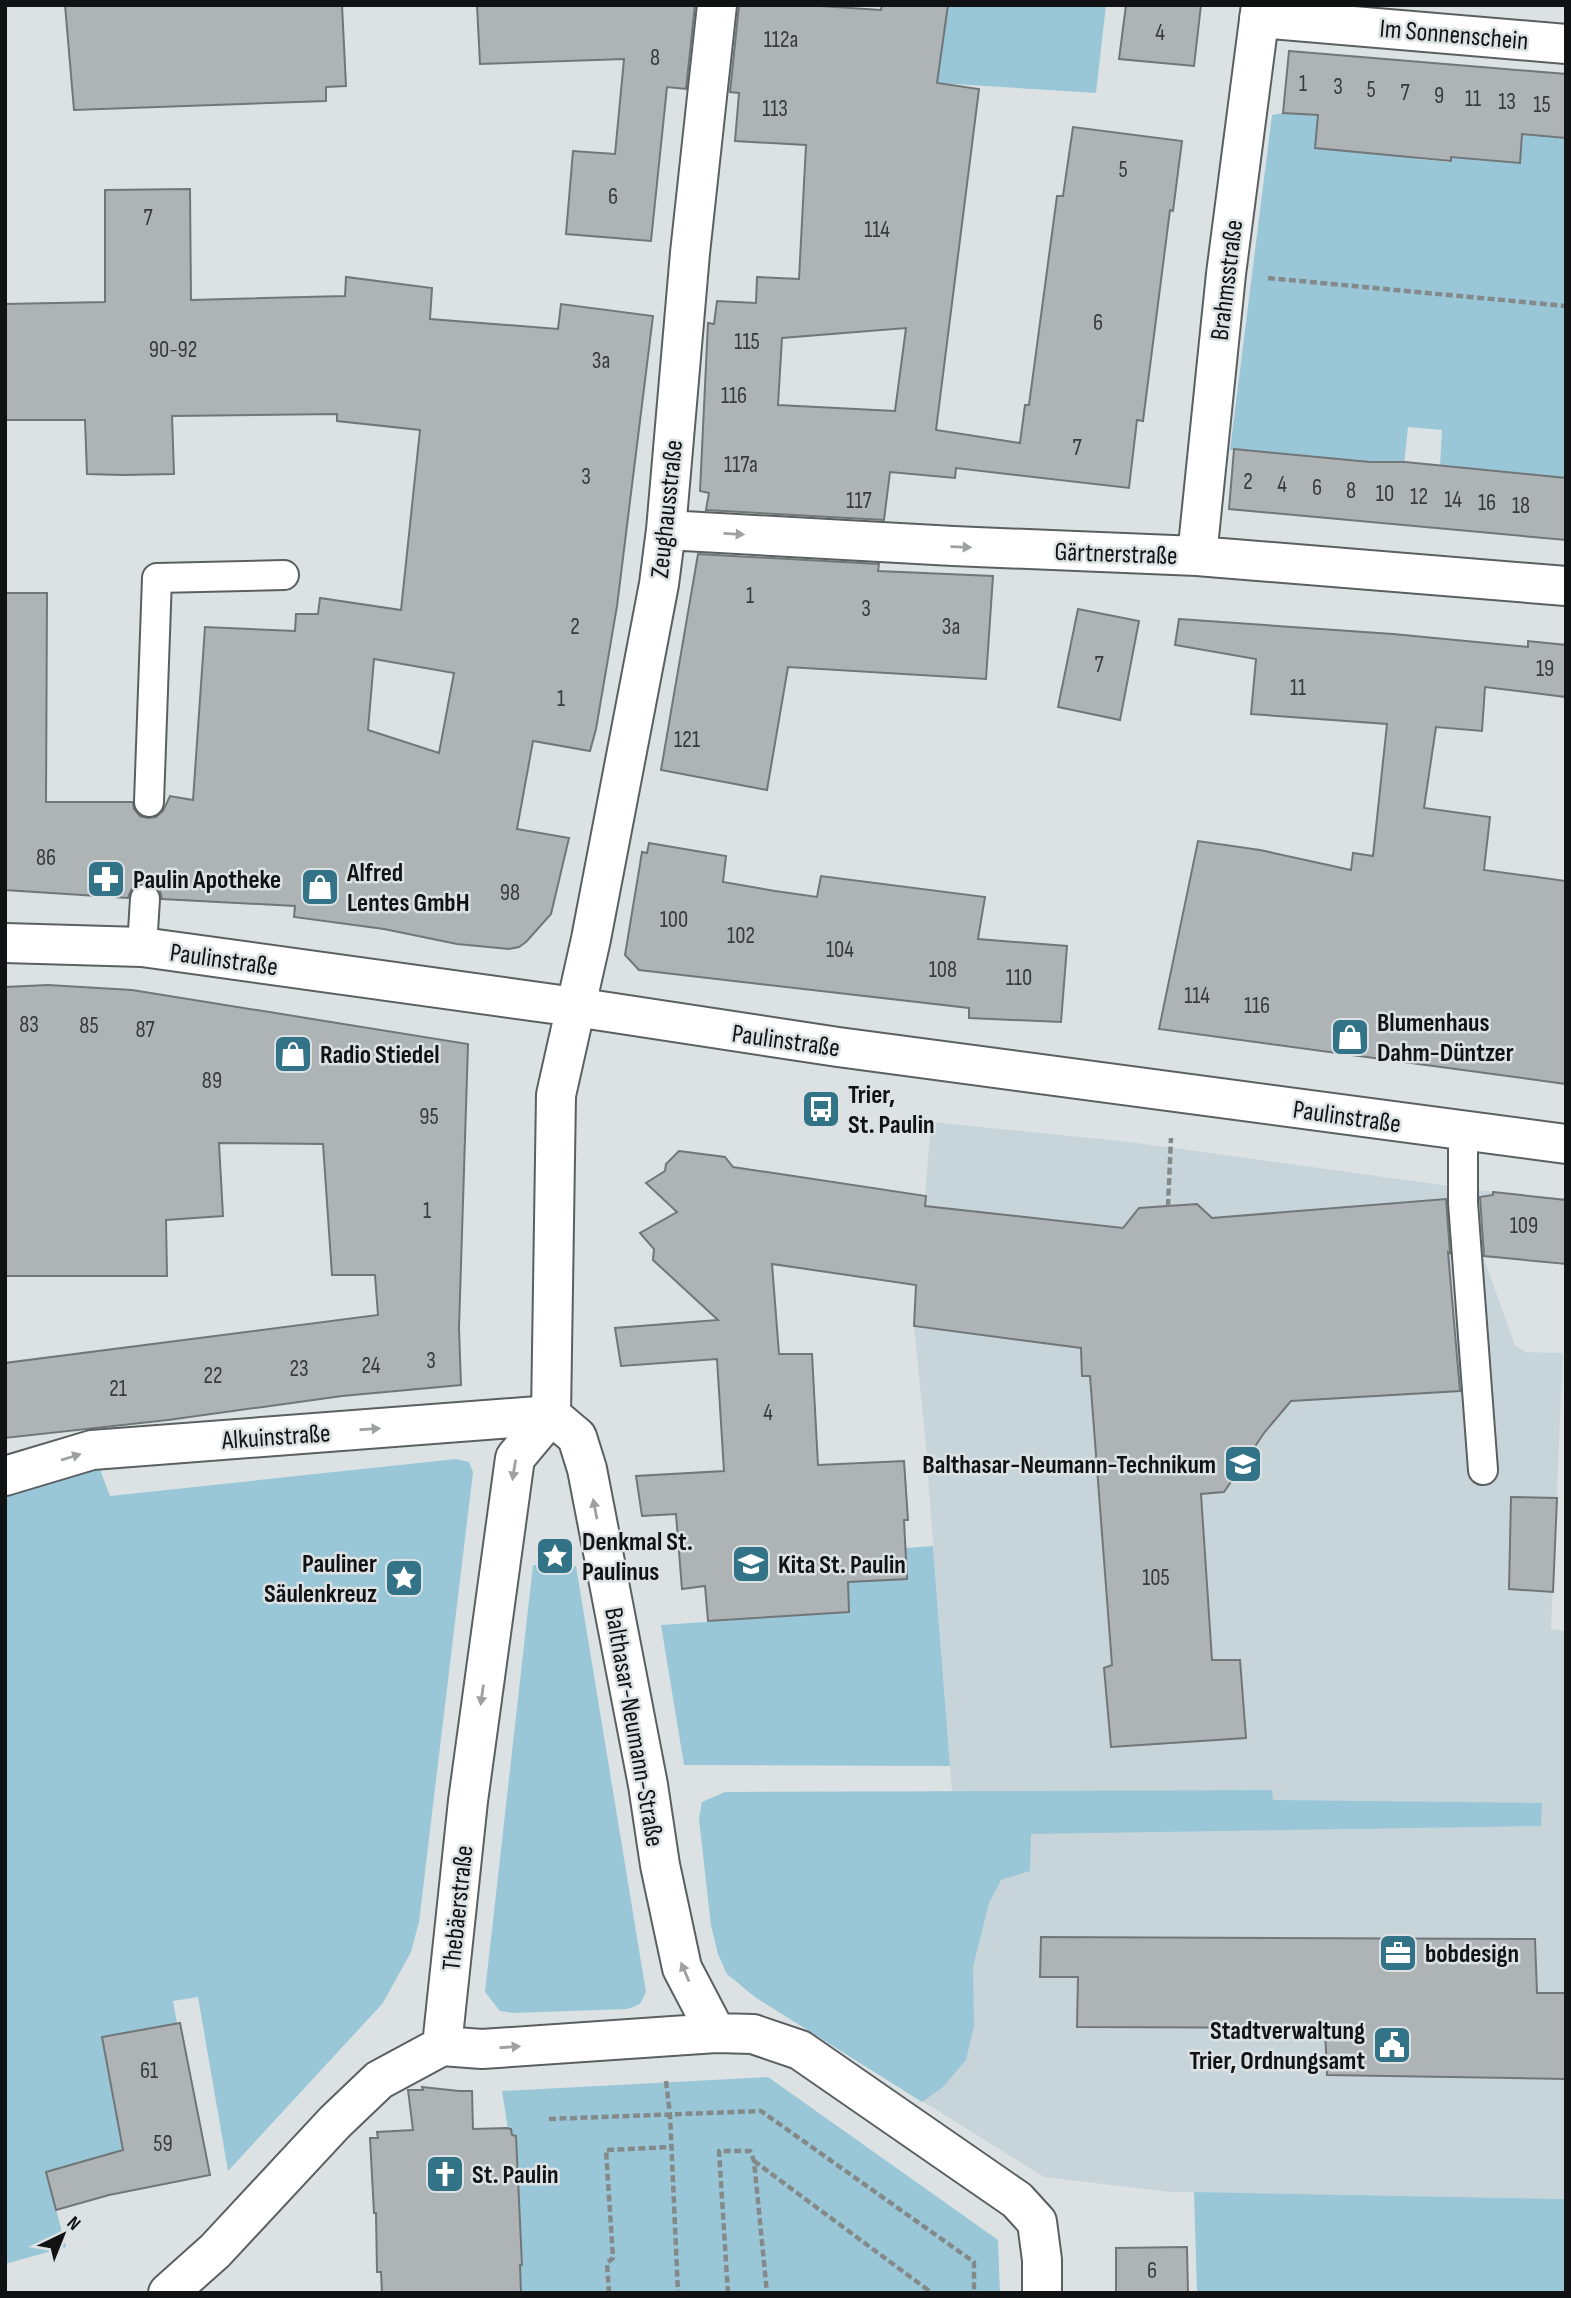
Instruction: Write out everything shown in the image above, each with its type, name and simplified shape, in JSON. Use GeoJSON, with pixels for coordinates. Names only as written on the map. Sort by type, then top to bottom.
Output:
{"type":"FeatureCollection","features":[{"type":"Feature","properties":{"kind":"street","name":"Zeughausstraße"},"geometry":{"type":"LineString","coordinates":[[575,1007],[591,939],[659,584],[690,253],[718,5]]}},
{"type":"Feature","properties":{"kind":"street","name":"Im Sonnenschein"},"geometry":{"type":"LineString","coordinates":[[1260,12],[1566,44]]}},
{"type":"Feature","properties":{"kind":"street","name":"Brahmsstraße"},"geometry":{"type":"LineString","coordinates":[[1197,556],[1226,274],[1260,12]]}},
{"type":"Feature","properties":{"kind":"street","name":"Gärtnerstraße"},"geometry":{"type":"LineString","coordinates":[[666,530],[953,547],[1197,556],[1566,586]]}},
{"type":"Feature","properties":{"kind":"street","name":"Paulinstraße"},"geometry":{"type":"LineString","coordinates":[[5,943],[142,947],[575,1007],[838,1047],[1566,1144]]}},
{"type":"Feature","properties":{"kind":"street"},"geometry":{"type":"LineString","coordinates":[[551,1415],[556,1095],[575,1007]]}},
{"type":"Feature","properties":{"kind":"street","name":"Alkuinstraße"},"geometry":{"type":"LineString","coordinates":[[5,1476],[92,1450],[551,1415]]}},
{"type":"Feature","properties":{"kind":"street","name":"Balthasar-Neumann-Straße"},"geometry":{"type":"LineString","coordinates":[[551,1415],[577,1437],[587,1469],[648,1785],[660,1865],[682,1968],[716,2033]]}},
{"type":"Feature","properties":{"kind":"street","name":"Thebäerstraße"},"geometry":{"type":"LineString","coordinates":[[442,2046],[468,1801],[515,1458],[551,1415]]}},
{"type":"Feature","properties":{"kind":"street"},"geometry":{"type":"LineString","coordinates":[[167,2293],[215,2251],[335,2122],[379,2080],[442,2046],[482,2049],[716,2033],[753,2034],[800,2050],[1017,2200],[1037,2222],[1042,2260],[1042,2293]]}},
{"type":"Feature","properties":{"kind":"lane"},"geometry":{"type":"LineString","coordinates":[[149,802],[157,578],[285,575]]}},
{"type":"Feature","properties":{"kind":"lane"},"geometry":{"type":"LineString","coordinates":[[142,947],[145,899]]}},
{"type":"Feature","properties":{"kind":"lane"},"geometry":{"type":"LineString","coordinates":[[1463,1132],[1462,1203],[1483,1470]]}},
{"type":"Feature","properties":{"kind":"path"},"geometry":{"type":"LineString","coordinates":[[1226,274],[1566,306]]}},
{"type":"Feature","properties":{"kind":"path"},"geometry":{"type":"LineString","coordinates":[[1168,1206],[1171,1138]]}},
{"type":"Feature","properties":{"kind":"path"},"geometry":{"type":"LineString","coordinates":[[655,2037],[666,2082],[670,2115],[678,2293]]}},
{"type":"Feature","properties":{"kind":"path"},"geometry":{"type":"LineString","coordinates":[[549,2119],[761,2110],[974,2262],[974,2293]]}},
{"type":"Feature","properties":{"kind":"path"},"geometry":{"type":"LineString","coordinates":[[609,2293],[607,2263],[613,2258],[606,2150],[671,2147]]}},
{"type":"Feature","properties":{"kind":"path"},"geometry":{"type":"LineString","coordinates":[[729,2293],[719,2151],[750,2151],[754,2161],[766,2293]]}},
{"type":"Feature","properties":{"kind":"path"},"geometry":{"type":"LineString","coordinates":[[754,2161],[928,2290],[928,2293]]}},
{"type":"Feature","properties":{"kind":"shaded area"},"geometry":{"type":"Polygon","coordinates":[[[948,5],[1106,5],[1096,93],[937,83],[948,5]]]}},
{"type":"Feature","properties":{"kind":"shaded area"},"geometry":{"type":"Polygon","coordinates":[[[1283,113],[1419,125],[1416,159],[1450,162],[1454,128],[1519,163],[1522,134],[1566,138],[1566,478],[1440,466],[1442,430],[1408,427],[1404,465],[1230,450],[1272,115],[1283,113]]]}},
{"type":"Feature","properties":{"kind":"shaded area"},"geometry":{"type":"Polygon","coordinates":[[[931,1122],[1130,1142],[1493,1192],[1483,1256],[1515,1345],[1525,1352],[1563,1353],[1551,1629],[1566,1631],[1566,2199],[1170,2192],[1044,2177],[755,1997],[727,1974],[718,1954],[711,1925],[699,1819],[702,1802],[725,1792],[952,1792],[914,1326],[931,1122]]]}},
{"type":"Feature","properties":{"kind":"shaded area"},"geometry":{"type":"Polygon","coordinates":[[[456,1459],[469,1462],[473,1472],[419,1922],[411,1952],[383,2003],[228,2171],[198,1997],[173,2001],[177,2023],[102,2037],[131,2190],[94,2199],[46,2172],[66,2247],[5,2264],[5,1497],[99,1467],[110,1496],[456,1459]]]}},
{"type":"Feature","properties":{"kind":"shaded area"},"geometry":{"type":"Polygon","coordinates":[[[933,1546],[950,1766],[684,1765],[661,1625],[849,1612],[848,1582],[907,1579],[906,1548],[933,1546]]]}},
{"type":"Feature","properties":{"kind":"shaded area"},"geometry":{"type":"Polygon","coordinates":[[[533,1565],[576,1566],[646,1992],[640,2004],[628,2009],[513,2013],[500,2011],[485,1992],[533,1565]]]}},
{"type":"Feature","properties":{"kind":"shaded area"},"geometry":{"type":"Polygon","coordinates":[[[1272,1790],[1273,1800],[1542,1803],[1541,1826],[1031,1834],[1030,1871],[1001,1880],[989,1903],[973,1967],[974,2026],[966,2060],[943,2087],[922,2102],[755,1997],[727,1974],[718,1954],[711,1925],[699,1819],[702,1802],[725,1792],[1272,1790]]]}},
{"type":"Feature","properties":{"kind":"shaded area","name":"St. Paulin"},"geometry":{"type":"Polygon","coordinates":[[[768,2077],[998,2240],[1000,2293],[521,2293],[520,2265],[523,2265],[522,2253],[519,2253],[519,2194],[515,2194],[516,2136],[508,2129],[502,2091],[768,2077]]]}},
{"type":"Feature","properties":{"kind":"shaded area"},"geometry":{"type":"Polygon","coordinates":[[[1194,2192],[1566,2199],[1566,2293],[1197,2293],[1194,2192]]]}},
{"type":"Feature","properties":{"kind":"building"},"geometry":{"type":"Polygon","coordinates":[[[65,5],[342,5],[346,86],[326,87],[326,101],[74,110],[65,5]]]}},
{"type":"Feature","properties":{"kind":"building"},"geometry":{"type":"Polygon","coordinates":[[[477,5],[695,5],[686,89],[667,87],[651,241],[566,234],[573,151],[615,154],[624,59],[480,64],[477,5]]]}},
{"type":"Feature","properties":{"kind":"building"},"geometry":{"type":"Polygon","coordinates":[[[739,5],[804,5],[881,10],[882,5],[948,5],[937,83],[979,89],[936,430],[1020,443],[1025,405],[1029,405],[1057,196],[1063,196],[1073,127],[1182,141],[1173,211],[1170,210],[1143,421],[1137,420],[1129,488],[956,468],[955,478],[890,472],[884,520],[706,510],[709,493],[700,491],[708,323],[714,324],[717,301],[756,303],[757,277],[799,279],[806,145],[735,141],[739,93],[730,92],[739,5]],[[906,328],[782,338],[778,405],[895,411],[906,328]]]}},
{"type":"Feature","properties":{"kind":"building"},"geometry":{"type":"Polygon","coordinates":[[[1126,5],[1201,5],[1194,66],[1119,59],[1126,5]]]}},
{"type":"Feature","properties":{"kind":"building"},"geometry":{"type":"Polygon","coordinates":[[[1289,51],[1566,74],[1566,138],[1522,134],[1520,163],[1451,157],[1451,161],[1315,148],[1318,115],[1283,113],[1289,51]]]}},
{"type":"Feature","properties":{"kind":"building"},"geometry":{"type":"Polygon","coordinates":[[[190,189],[191,300],[345,296],[346,277],[432,288],[430,319],[558,329],[561,304],[653,316],[617,606],[596,729],[590,751],[533,741],[517,829],[569,838],[551,914],[519,947],[509,949],[457,944],[384,929],[294,917],[295,906],[162,899],[160,891],[147,883],[137,885],[128,898],[5,890],[5,593],[47,593],[46,802],[133,802],[134,809],[140,816],[148,818],[156,817],[163,811],[170,796],[193,800],[205,627],[295,631],[296,614],[318,614],[320,598],[401,610],[420,430],[337,421],[337,414],[172,416],[174,474],[123,475],[87,474],[85,420],[5,420],[5,304],[105,302],[105,190],[190,189]],[[374,659],[368,730],[439,753],[454,673],[374,659]]]}},
{"type":"Feature","properties":{"kind":"building"},"geometry":{"type":"Polygon","coordinates":[[[1234,449],[1566,478],[1566,540],[1229,509],[1234,449]]]}},
{"type":"Feature","properties":{"kind":"building"},"geometry":{"type":"Polygon","coordinates":[[[698,554],[879,564],[878,571],[993,576],[986,679],[788,667],[767,790],[661,770],[698,554]]]}},
{"type":"Feature","properties":{"kind":"building"},"geometry":{"type":"Polygon","coordinates":[[[1078,609],[1139,621],[1120,720],[1058,707],[1078,609]]]}},
{"type":"Feature","properties":{"kind":"building"},"geometry":{"type":"Polygon","coordinates":[[[1179,619],[1393,634],[1528,647],[1528,641],[1566,645],[1566,697],[1485,687],[1482,731],[1436,727],[1424,808],[1490,817],[1484,870],[1566,881],[1566,1084],[1159,1029],[1198,841],[1260,850],[1351,870],[1353,853],[1373,856],[1387,724],[1251,714],[1256,659],[1175,645],[1179,619]]]}},
{"type":"Feature","properties":{"kind":"building"},"geometry":{"type":"Polygon","coordinates":[[[649,843],[726,856],[723,882],[775,891],[817,897],[821,876],[985,897],[978,939],[1067,946],[1061,1022],[969,1018],[969,1008],[639,970],[625,955],[642,852],[647,853],[649,843]]]}},
{"type":"Feature","properties":{"kind":"building"},"geometry":{"type":"Polygon","coordinates":[[[48,985],[132,990],[468,1044],[459,1328],[461,1385],[342,1396],[168,1420],[5,1438],[5,1363],[378,1315],[375,1275],[332,1275],[323,1144],[219,1143],[223,1216],[166,1220],[167,1276],[5,1276],[5,987],[48,985]]]}},
{"type":"Feature","properties":{"kind":"building"},"geometry":{"type":"Polygon","coordinates":[[[679,1151],[725,1157],[733,1167],[926,1196],[925,1206],[1123,1228],[1139,1208],[1197,1204],[1212,1218],[1446,1199],[1460,1391],[1291,1401],[1264,1433],[1224,1492],[1201,1494],[1212,1660],[1240,1660],[1246,1738],[1111,1747],[1104,1668],[1112,1665],[1090,1376],[1082,1376],[1081,1348],[914,1326],[916,1285],[772,1264],[779,1354],[812,1354],[818,1465],[904,1461],[908,1520],[904,1520],[907,1579],[848,1582],[849,1612],[708,1621],[705,1586],[682,1589],[676,1514],[642,1516],[636,1476],[724,1471],[717,1359],[621,1366],[615,1328],[718,1320],[653,1260],[654,1249],[640,1233],[677,1212],[646,1183],[665,1171],[666,1164],[679,1151]]]}},
{"type":"Feature","properties":{"kind":"building"},"geometry":{"type":"Polygon","coordinates":[[[1493,1192],[1566,1200],[1566,1264],[1484,1256],[1480,1197],[1493,1195],[1493,1192]]]}},
{"type":"Feature","properties":{"kind":"building"},"geometry":{"type":"Polygon","coordinates":[[[1511,1497],[1557,1498],[1553,1592],[1509,1589],[1511,1497]]]}},
{"type":"Feature","properties":{"kind":"building"},"geometry":{"type":"Polygon","coordinates":[[[1041,1937],[1535,1939],[1537,1993],[1566,1993],[1566,2079],[1327,2075],[1325,2028],[1077,2027],[1078,1977],[1040,1977],[1041,1937]]]}},
{"type":"Feature","properties":{"kind":"building"},"geometry":{"type":"Polygon","coordinates":[[[180,2023],[210,2175],[109,2195],[56,2210],[46,2172],[123,2150],[102,2037],[180,2023]]]}},
{"type":"Feature","properties":{"kind":"building","name":"St. Paulin"},"geometry":{"type":"Polygon","coordinates":[[[422,2087],[472,2091],[473,2129],[507,2128],[516,2136],[521,2293],[382,2293],[381,2272],[377,2272],[370,2138],[378,2138],[377,2132],[413,2130],[408,2090],[423,2090],[422,2087]]]}},
{"type":"Feature","properties":{"kind":"building"},"geometry":{"type":"Polygon","coordinates":[[[1187,2247],[1188,2293],[1116,2293],[1116,2248],[1187,2247]]]}},
{"type":"Feature","properties":{"kind":"place","name":"Paulin Apotheke"},"geometry":{"type":"Point","coordinates":[106,879]}},
{"type":"Feature","properties":{"kind":"place","name":"Alfred Lentes GmbH"},"geometry":{"type":"Point","coordinates":[320,887]}},
{"type":"Feature","properties":{"kind":"place","name":"Blumenhaus Dahm-Düntzer"},"geometry":{"type":"Point","coordinates":[1350,1037]}},
{"type":"Feature","properties":{"kind":"place","name":"Radio Stiedel"},"geometry":{"type":"Point","coordinates":[293,1054]}},
{"type":"Feature","properties":{"kind":"place","name":"Trier, St. Paulin"},"geometry":{"type":"Point","coordinates":[821,1109]}},
{"type":"Feature","properties":{"kind":"place","name":"Balthasar-Neumann-Technikum"},"geometry":{"type":"Point","coordinates":[1243,1464]}},
{"type":"Feature","properties":{"kind":"place","name":"Denkmal St. Paulinus"},"geometry":{"type":"Point","coordinates":[555,1556]}},
{"type":"Feature","properties":{"kind":"place","name":"Kita St. Paulin"},"geometry":{"type":"Point","coordinates":[751,1564]}},
{"type":"Feature","properties":{"kind":"place","name":"Pauliner Säulenkreuz"},"geometry":{"type":"Point","coordinates":[404,1578]}},
{"type":"Feature","properties":{"kind":"place","name":"bobdesign"},"geometry":{"type":"Point","coordinates":[1398,1953]}},
{"type":"Feature","properties":{"kind":"place","name":"Stadtverwaltung Trier, Ordnungsamt"},"geometry":{"type":"Point","coordinates":[1392,2045]}},
{"type":"Feature","properties":{"kind":"place","name":"St. Paulin"},"geometry":{"type":"Point","coordinates":[445,2174]}}]}
